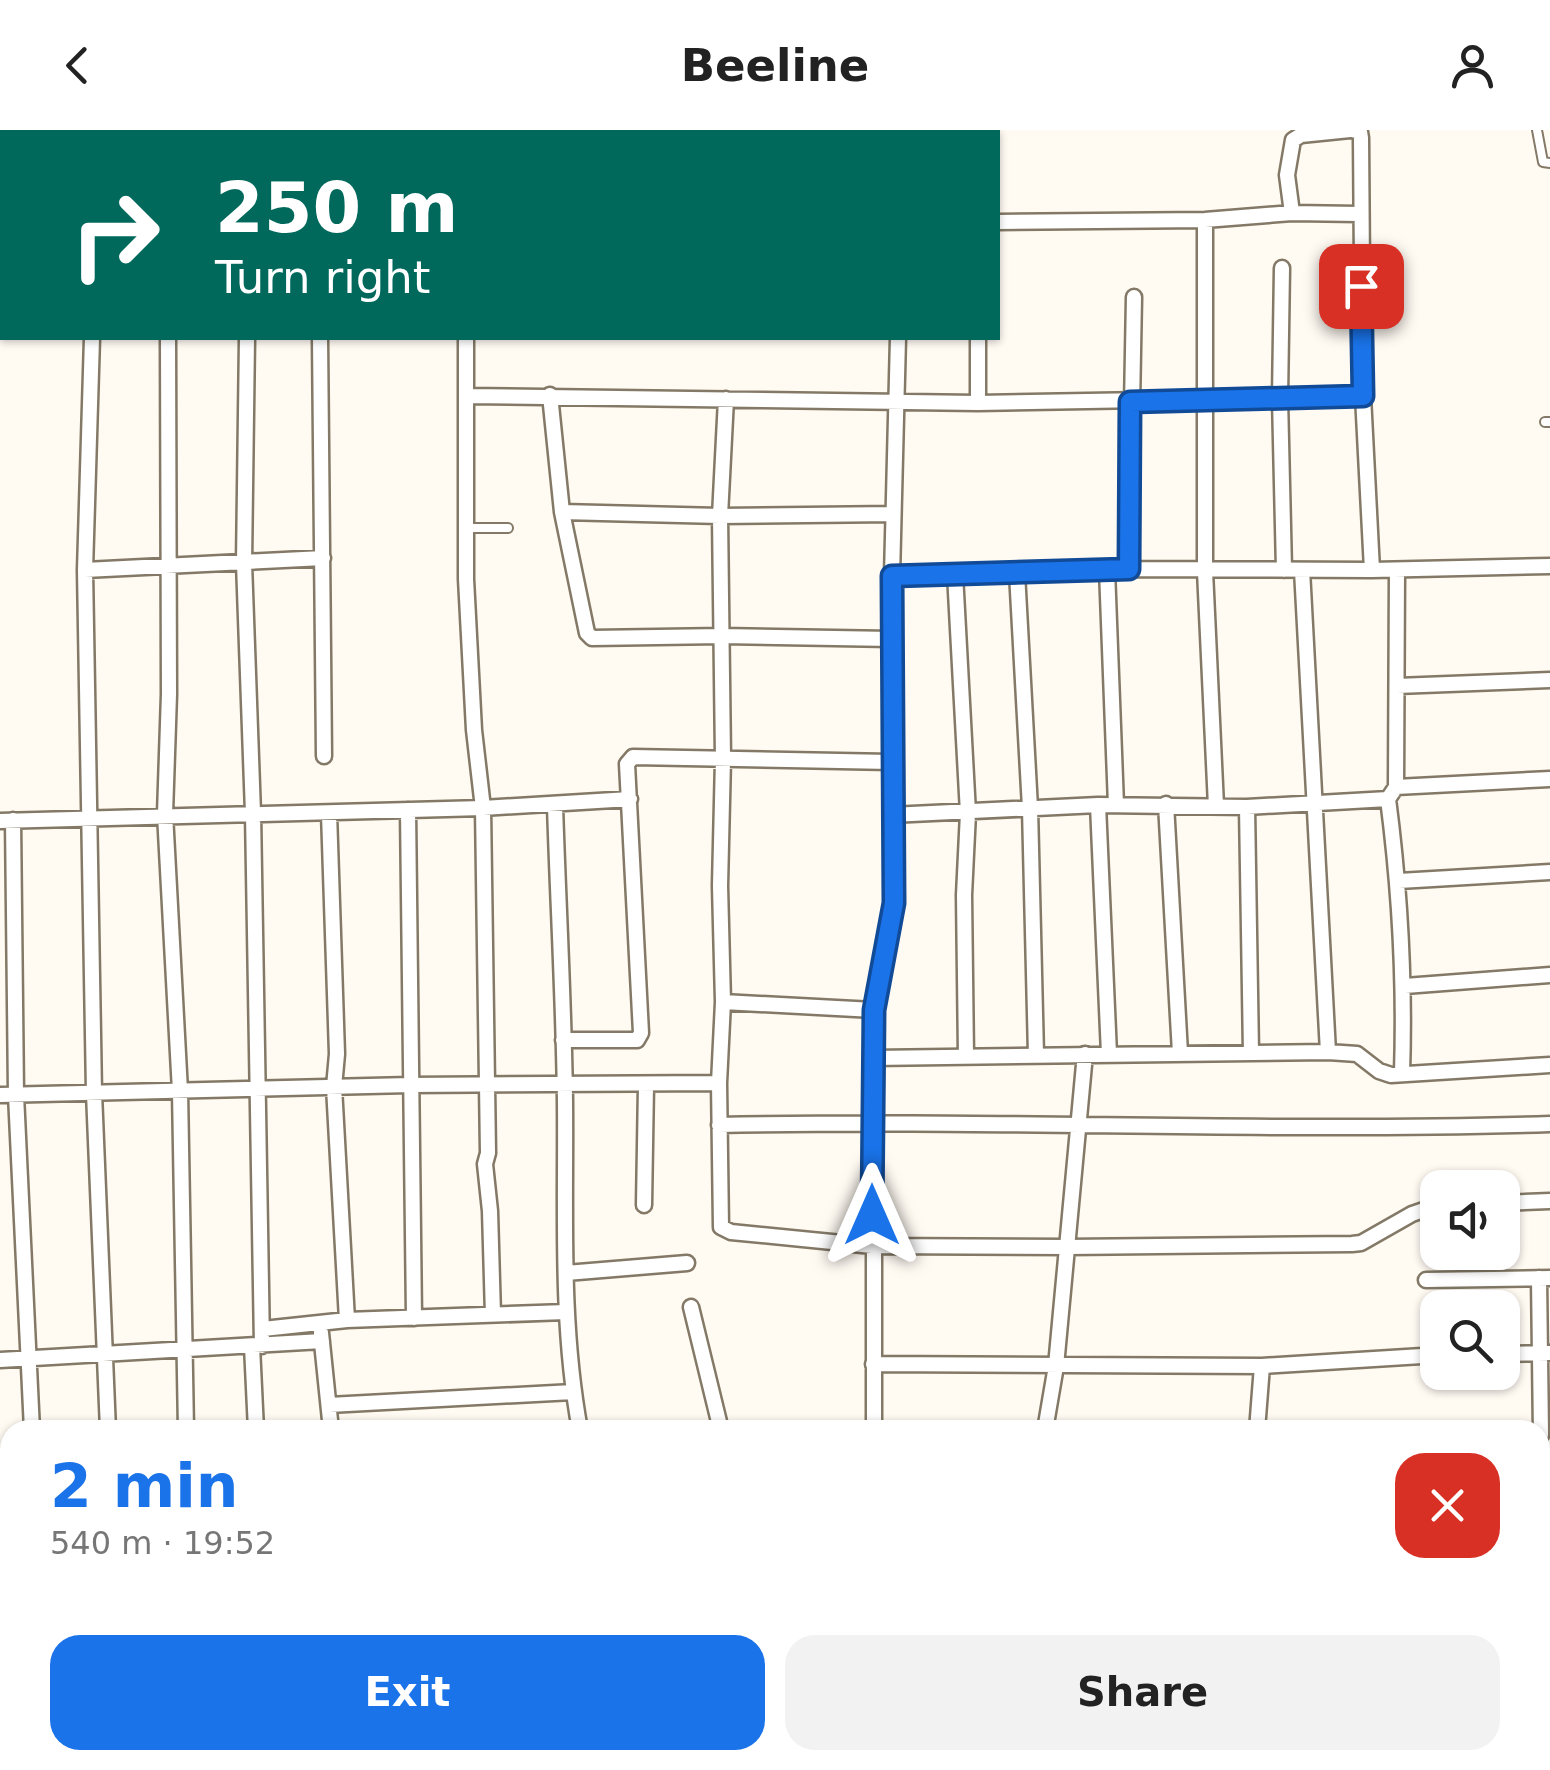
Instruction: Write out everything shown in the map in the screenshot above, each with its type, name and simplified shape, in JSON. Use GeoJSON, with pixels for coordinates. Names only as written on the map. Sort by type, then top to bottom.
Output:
{"type":"FeatureCollection","features":[{"type":"Feature","properties":{"kind":"street"},"geometry":{"type":"LineString","coordinates":[[1292,213],[1287,176],[1293,140],[1301,135],[1360,132],[1363,396],[1372,570]]}},
{"type":"Feature","properties":{"kind":"street"},"geometry":{"type":"LineString","coordinates":[[1000,222],[1359,214]]}},
{"type":"Feature","properties":{"kind":"street"},"geometry":{"type":"LineString","coordinates":[[1206,220],[1205,571],[1216,806]]}},
{"type":"Feature","properties":{"kind":"street"},"geometry":{"type":"LineString","coordinates":[[1282,268],[1284,570]]}},
{"type":"Feature","properties":{"kind":"street"},"geometry":{"type":"LineString","coordinates":[[1129,569],[1134,297]]}},
{"type":"Feature","properties":{"kind":"street"},"geometry":{"type":"LineString","coordinates":[[92,340],[86,570],[94,1093],[108,1420]]}},
{"type":"Feature","properties":{"kind":"street"},"geometry":{"type":"LineString","coordinates":[[168,340],[165,814],[180,1091],[186,1420]]}},
{"type":"Feature","properties":{"kind":"street"},"geometry":{"type":"LineString","coordinates":[[247,340],[244,563],[254,813],[263,1329],[257,1346],[256,1420]]}},
{"type":"Feature","properties":{"kind":"street"},"geometry":{"type":"LineString","coordinates":[[320,340],[324,756]]}},
{"type":"Feature","properties":{"kind":"street"},"geometry":{"type":"LineString","coordinates":[[466,340],[466,579],[474,730],[483,808],[489,1086],[485,1164],[493,1314]]}},
{"type":"Feature","properties":{"kind":"street"},"geometry":{"type":"LineString","coordinates":[[874,1420],[874,1010],[894,903],[892,576],[898,340]]}},
{"type":"Feature","properties":{"kind":"street"},"geometry":{"type":"LineString","coordinates":[[978,340],[978,403]]}},
{"type":"Feature","properties":{"kind":"street"},"geometry":{"type":"LineString","coordinates":[[550,395],[562,512],[587,633],[592,638],[892,639]]}},
{"type":"Feature","properties":{"kind":"street"},"geometry":{"type":"LineString","coordinates":[[467,396],[978,403],[1363,396]]}},
{"type":"Feature","properties":{"kind":"street"},"geometry":{"type":"LineString","coordinates":[[726,399],[720,516],[724,759],[720,1227],[731,1232],[872,1246],[1352,1244],[1361,1243],[1420,1211]]}},
{"type":"Feature","properties":{"kind":"street"},"geometry":{"type":"LineString","coordinates":[[562,512],[720,516],[893,514]]}},
{"type":"Feature","properties":{"kind":"street"},"geometry":{"type":"LineString","coordinates":[[86,570],[323,558]]}},
{"type":"Feature","properties":{"kind":"street"},"geometry":{"type":"LineString","coordinates":[[892,576],[1129,569],[1550,566]]}},
{"type":"Feature","properties":{"kind":"street"},"geometry":{"type":"LineString","coordinates":[[1107,570],[1116,805]]}},
{"type":"Feature","properties":{"kind":"street"},"geometry":{"type":"LineString","coordinates":[[1302,570],[1328,1052]]}},
{"type":"Feature","properties":{"kind":"street"},"geometry":{"type":"LineString","coordinates":[[1397,570],[1398,686],[1392,793],[1405,986],[1402,1073]]}},
{"type":"Feature","properties":{"kind":"street"},"geometry":{"type":"LineString","coordinates":[[1017,573],[1030,808],[1036,1056]]}},
{"type":"Feature","properties":{"kind":"street"},"geometry":{"type":"LineString","coordinates":[[955,574],[968,813],[966,1057]]}},
{"type":"Feature","properties":{"kind":"street"},"geometry":{"type":"LineString","coordinates":[[1398,686],[1550,680]]}},
{"type":"Feature","properties":{"kind":"street"},"geometry":{"type":"LineString","coordinates":[[563,1040],[637,1040],[641,1033],[627,764],[634,757],[891,762]]}},
{"type":"Feature","properties":{"kind":"street"},"geometry":{"type":"LineString","coordinates":[[891,815],[1098,805],[1316,805],[1392,793],[1550,778]]}},
{"type":"Feature","properties":{"kind":"street"},"geometry":{"type":"LineString","coordinates":[[31,1420],[6,821],[555,806],[630,799]]}},
{"type":"Feature","properties":{"kind":"street"},"geometry":{"type":"LineString","coordinates":[[1166,804],[1180,1054]]}},
{"type":"Feature","properties":{"kind":"street"},"geometry":{"type":"LineString","coordinates":[[1098,805],[1109,1054]]}},
{"type":"Feature","properties":{"kind":"street"},"geometry":{"type":"LineString","coordinates":[[555,806],[565,1085],[566,1312],[578,1420]]}},
{"type":"Feature","properties":{"kind":"street"},"geometry":{"type":"LineString","coordinates":[[1246,807],[1251,1053]]}},
{"type":"Feature","properties":{"kind":"street"},"geometry":{"type":"LineString","coordinates":[[408,810],[414,1318]]}},
{"type":"Feature","properties":{"kind":"street"},"geometry":{"type":"LineString","coordinates":[[329,813],[337,1054],[334,1086],[347,1320]]}},
{"type":"Feature","properties":{"kind":"street"},"geometry":{"type":"LineString","coordinates":[[1398,881],[1550,872]]}},
{"type":"Feature","properties":{"kind":"street"},"geometry":{"type":"LineString","coordinates":[[1405,986],[1550,975]]}},
{"type":"Feature","properties":{"kind":"street"},"geometry":{"type":"LineString","coordinates":[[723,1002],[874,1010]]}},
{"type":"Feature","properties":{"kind":"street"},"geometry":{"type":"LineString","coordinates":[[873,1058],[1328,1052],[1358,1054],[1378,1071],[1390,1075],[1550,1065]]}},
{"type":"Feature","properties":{"kind":"street"},"geometry":{"type":"LineString","coordinates":[[1047,1420],[1056,1366],[1085,1054]]}},
{"type":"Feature","properties":{"kind":"street"},"geometry":{"type":"LineString","coordinates":[[0,1096],[334,1086],[719,1083]]}},
{"type":"Feature","properties":{"kind":"street"},"geometry":{"type":"LineString","coordinates":[[644,1205],[646,1085]]}},
{"type":"Feature","properties":{"kind":"street"},"geometry":{"type":"LineString","coordinates":[[719,1125],[872,1122],[1429,1128],[1550,1124]]}},
{"type":"Feature","properties":{"kind":"street"},"geometry":{"type":"LineString","coordinates":[[1520,1202],[1550,1201]]}},
{"type":"Feature","properties":{"kind":"street"},"geometry":{"type":"LineString","coordinates":[[566,1273],[687,1264]]}},
{"type":"Feature","properties":{"kind":"street"},"geometry":{"type":"LineString","coordinates":[[1426,1280],[1544,1278],[1541,1420]]}},
{"type":"Feature","properties":{"kind":"street"},"geometry":{"type":"LineString","coordinates":[[691,1308],[719,1420]]}},
{"type":"Feature","properties":{"kind":"street"},"geometry":{"type":"LineString","coordinates":[[263,1329],[347,1320],[566,1312]]}},
{"type":"Feature","properties":{"kind":"street"},"geometry":{"type":"LineString","coordinates":[[320,1323],[330,1420]]}},
{"type":"Feature","properties":{"kind":"street"},"geometry":{"type":"LineString","coordinates":[[0,1360],[322,1342]]}},
{"type":"Feature","properties":{"kind":"street"},"geometry":{"type":"LineString","coordinates":[[1520,1354],[1545,1353]]}},
{"type":"Feature","properties":{"kind":"street"},"geometry":{"type":"LineString","coordinates":[[872,1364],[1262,1366],[1420,1356]]}},
{"type":"Feature","properties":{"kind":"street"},"geometry":{"type":"LineString","coordinates":[[1258,1420],[1262,1366]]}},
{"type":"Feature","properties":{"kind":"street"},"geometry":{"type":"LineString","coordinates":[[329,1405],[572,1392]]}},
{"type":"Feature","properties":{"kind":"lane"},"geometry":{"type":"LineString","coordinates":[[1538,130],[1543,162],[1550,163]]}},
{"type":"Feature","properties":{"kind":"lane"},"geometry":{"type":"LineString","coordinates":[[466,528],[508,528]]}},
{"type":"Feature","properties":{"kind":"route"},"geometry":{"type":"LineString","coordinates":[[872,1215],[874,1010],[894,903],[892,576],[1129,569],[1130,402],[1363,396],[1361,286]]}}]}
